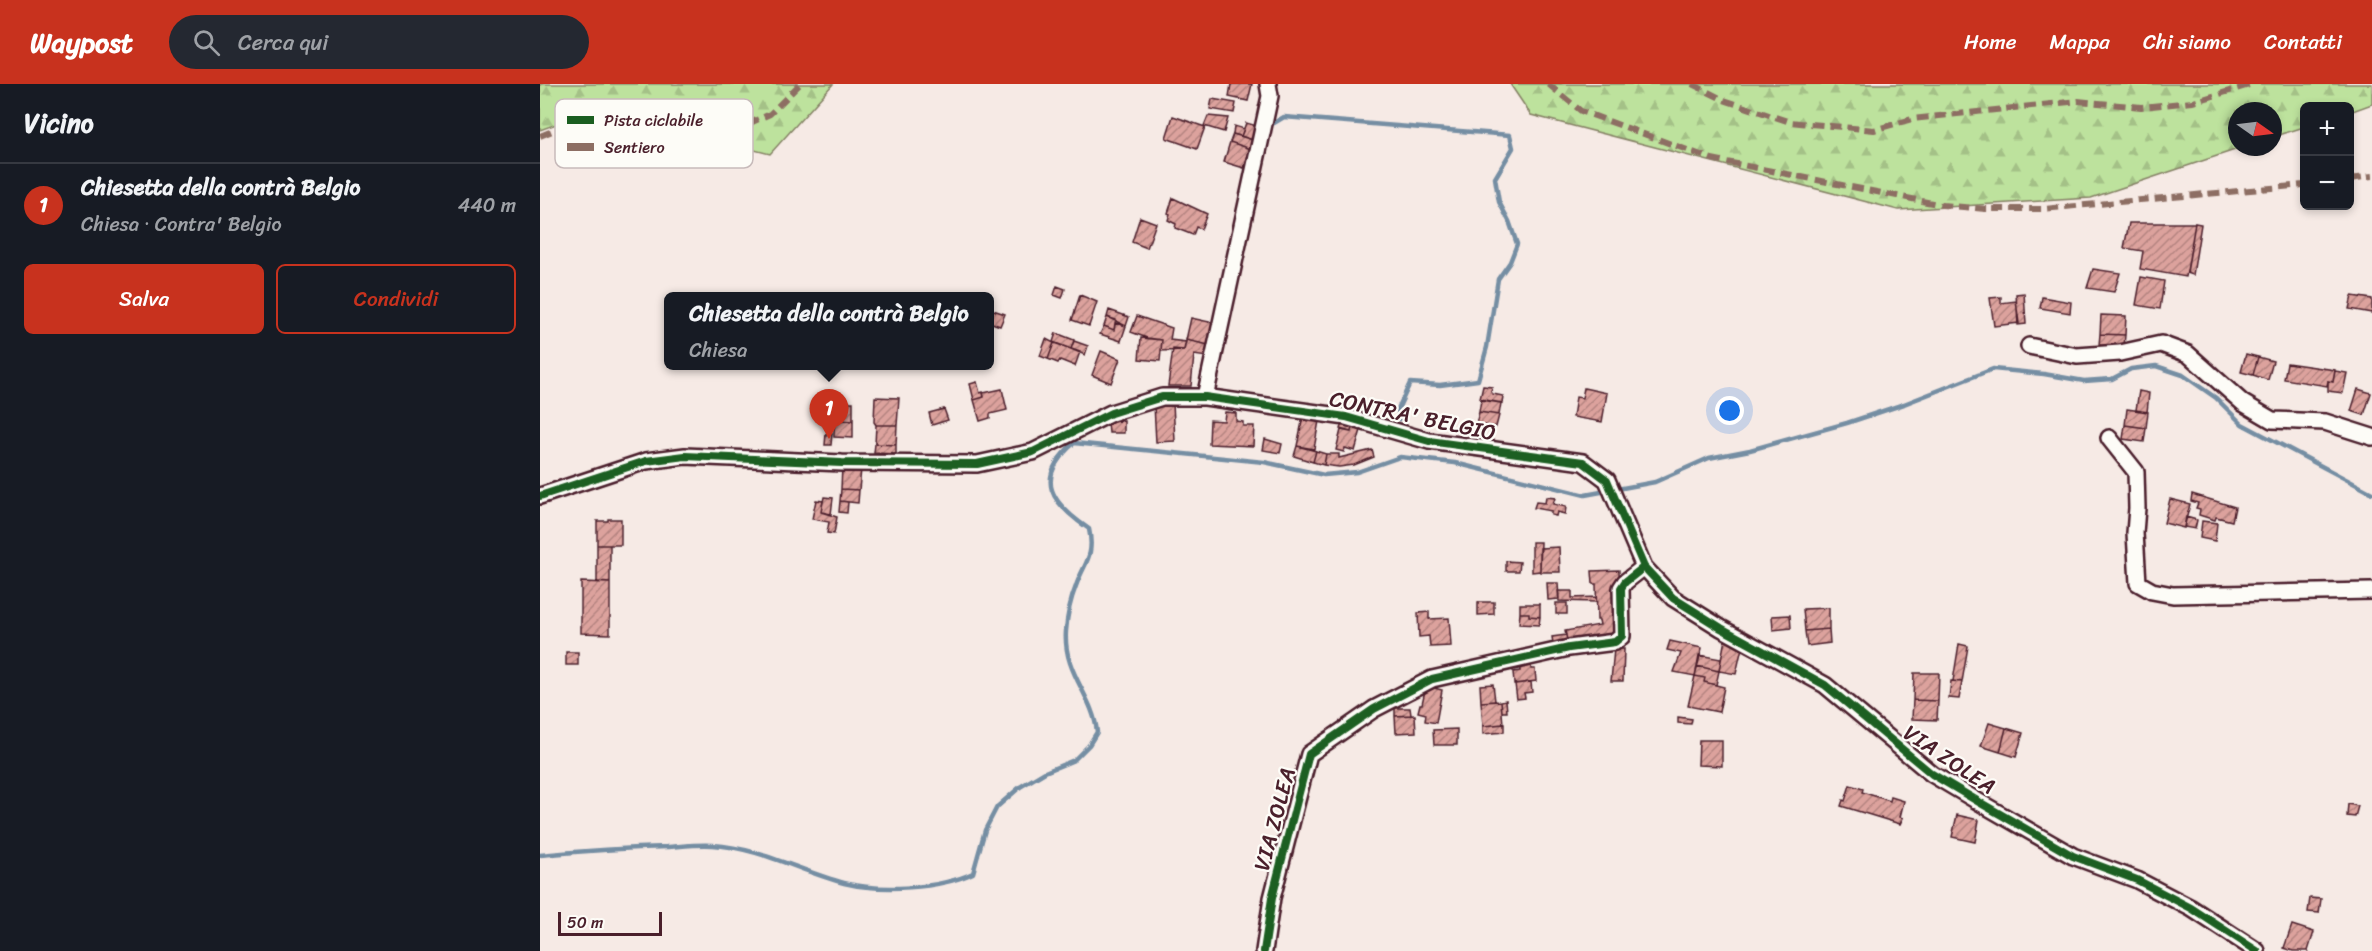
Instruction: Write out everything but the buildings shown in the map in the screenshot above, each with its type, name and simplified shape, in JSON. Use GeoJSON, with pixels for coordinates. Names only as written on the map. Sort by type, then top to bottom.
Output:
{"type":"FeatureCollection","features":[{"type":"Feature","properties":{"kind":"street"},"geometry":{"type":"LineString","coordinates":[[1205,397],[1270,96],[1268,84]]}},
{"type":"Feature","properties":{"kind":"street"},"geometry":{"type":"LineString","coordinates":[[2029,346],[2077,356],[2120,353],[2161,344],[2188,354],[2243,403],[2272,420],[2325,422],[2372,437]]}},
{"type":"Feature","properties":{"kind":"street","name":"CONTRA' BELGIO"},"geometry":{"type":"LineString","coordinates":[[540,496],[646,461],[685,456],[842,463],[977,464],[1033,452],[1111,413],[1162,397],[1205,397],[1346,417],[1429,441],[1583,462],[1607,480]]}},
{"type":"Feature","properties":{"kind":"street"},"geometry":{"type":"LineString","coordinates":[[2109,438],[2136,472],[2135,533],[2138,583],[2152,591],[2173,596],[2372,591]]}},
{"type":"Feature","properties":{"kind":"street","name":"VIA ZOLEA"},"geometry":{"type":"LineString","coordinates":[[1607,480],[1644,567],[1674,598],[1721,628],[1826,685],[1932,774],[2073,856],[2137,880],[2191,908],[2257,951]]}},
{"type":"Feature","properties":{"kind":"street","name":"VIA ZOLEA"},"geometry":{"type":"LineString","coordinates":[[1264,951],[1272,898],[1310,754],[1374,709],[1432,679],[1569,648],[1615,642],[1622,636],[1622,588],[1625,582],[1644,567]]}},
{"type":"Feature","properties":{"kind":"green space"},"geometry":{"type":"Polygon","coordinates":[[[540,84],[833,84],[770,154],[753,150],[753,99],[555,99],[555,125],[540,130],[540,84]]]}},
{"type":"Feature","properties":{"kind":"green space"},"geometry":{"type":"Polygon","coordinates":[[[1510,84],[2372,84],[2372,104],[2354,111],[2354,102],[2300,102],[2300,128],[2282,134],[2282,102],[2228,102],[2228,152],[2091,198],[1898,210],[1531,115],[1510,84]]]}},
{"type":"Feature","properties":{"kind":"waterway"},"geometry":{"type":"LineString","coordinates":[[1274,123],[1284,117],[1510,135],[1513,148],[1495,178],[1499,202],[1517,244],[1510,262],[1498,279],[1487,347],[1478,380],[1440,385],[1410,383],[1398,409],[1399,419]]}},
{"type":"Feature","properties":{"kind":"waterway"},"geometry":{"type":"LineString","coordinates":[[540,855],[713,845],[763,855],[844,883],[892,888],[944,883],[973,873],[985,830],[997,807],[1020,787],[1045,772],[1074,760],[1089,745],[1097,732],[1090,707],[1073,672],[1066,646],[1066,625],[1070,603],[1090,553],[1089,529],[1065,510],[1057,500],[1052,490],[1051,479],[1061,456],[1074,443],[1264,462],[1324,475],[1357,472],[1400,457],[1455,463],[1585,495],[1655,482],[1709,458],[1750,450],[1847,423],[1904,404],[1993,369],[2084,381],[2112,379],[2131,369],[2156,366],[2183,375],[2216,398],[2242,424],[2372,493]]}},
{"type":"Feature","properties":{"kind":"marked path"},"geometry":{"type":"LineString","coordinates":[[753,122],[770,114],[800,84]]}},
{"type":"Feature","properties":{"kind":"marked path"},"geometry":{"type":"LineString","coordinates":[[1548,84],[1581,111],[1712,159],[1942,205],[1985,209],[2043,209],[2300,185]]}},
{"type":"Feature","properties":{"kind":"marked path"},"geometry":{"type":"LineString","coordinates":[[1692,84],[1724,100],[1790,122],[1874,130],[1912,119],[2078,101],[2141,107],[2193,102],[2252,84]]}},
{"type":"Feature","properties":{"kind":"marked path"},"geometry":{"type":"LineString","coordinates":[[540,136],[555,130]]}},
{"type":"Feature","properties":{"kind":"marked path"},"geometry":{"type":"LineString","coordinates":[[2354,178],[2372,176]]}},
{"type":"Feature","properties":{"kind":"cycle path"},"geometry":{"type":"LineString","coordinates":[[540,496],[646,461],[685,456],[842,463],[977,464],[1033,452],[1111,413],[1162,397],[1205,397],[1346,417],[1429,441],[1583,462],[1607,480],[1644,567],[1673,598],[1721,628],[1825,685],[1932,774],[2073,856],[2137,880],[2191,908],[2257,951]]}},
{"type":"Feature","properties":{"kind":"cycle path"},"geometry":{"type":"LineString","coordinates":[[1264,951],[1272,898],[1309,754],[1374,709],[1432,679],[1569,648],[1615,642],[1622,636],[1621,588],[1644,567]]}},
{"type":"Feature","properties":{"kind":"place","name":"Chiesetta della contrà Belgio"},"geometry":{"type":"Point","coordinates":[829,439]}}]}
